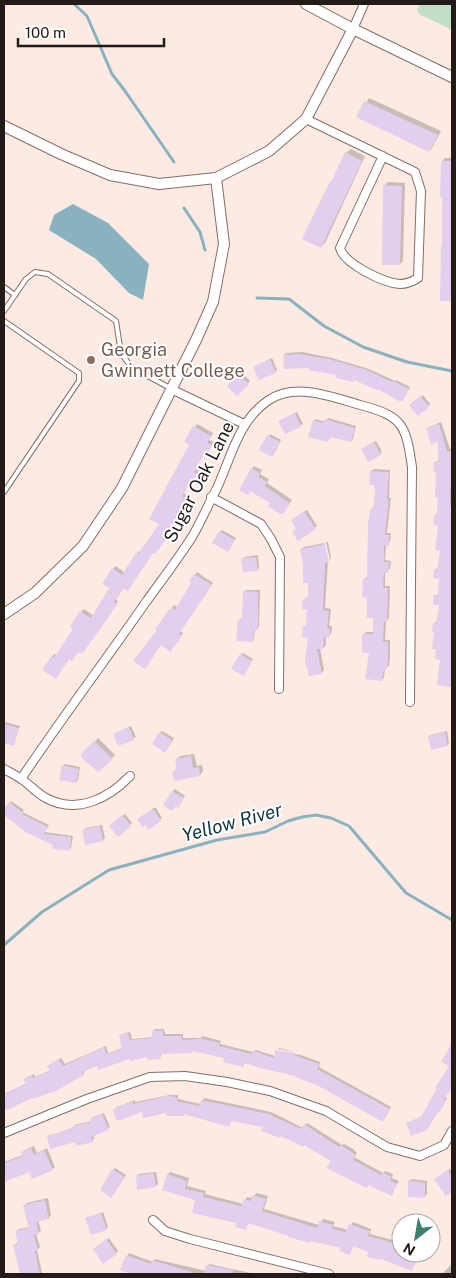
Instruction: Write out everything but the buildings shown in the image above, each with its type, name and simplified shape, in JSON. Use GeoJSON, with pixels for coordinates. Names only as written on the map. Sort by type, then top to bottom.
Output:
{"type":"FeatureCollection","features":[{"type":"Feature","properties":{"kind":"street"},"geometry":{"type":"LineString","coordinates":[[306,4],[452,77]]}},
{"type":"Feature","properties":{"kind":"street"},"geometry":{"type":"LineString","coordinates":[[4,126],[110,175],[159,184],[216,178],[269,151],[306,120],[364,4]]}},
{"type":"Feature","properties":{"kind":"street"},"geometry":{"type":"LineString","coordinates":[[306,120],[384,156],[415,172],[421,190],[418,278],[412,282],[402,284],[389,282],[346,259],[340,248],[384,156]]}},
{"type":"Feature","properties":{"kind":"street"},"geometry":{"type":"LineString","coordinates":[[4,614],[35,593],[83,546],[122,488],[171,389],[213,302],[224,244],[216,178]]}},
{"type":"Feature","properties":{"kind":"street"},"geometry":{"type":"LineString","coordinates":[[171,389],[244,424]]}},
{"type":"Feature","properties":{"kind":"street","name":"Sugar Oak Lane"},"geometry":{"type":"LineString","coordinates":[[21,779],[192,536],[244,424],[270,398],[292,391],[319,394],[378,409],[399,422],[408,438],[412,467],[410,702]]}},
{"type":"Feature","properties":{"kind":"street"},"geometry":{"type":"LineString","coordinates":[[211,498],[261,524],[272,539],[280,556],[280,690]]}},
{"type":"Feature","properties":{"kind":"street"},"geometry":{"type":"LineString","coordinates":[[4,769],[46,798],[69,804],[82,804],[107,796],[130,776]]}},
{"type":"Feature","properties":{"kind":"street"},"geometry":{"type":"LineString","coordinates":[[4,1133],[87,1099],[150,1077],[185,1076],[228,1082],[270,1091],[326,1111],[387,1147],[420,1156],[444,1145],[452,1132]]}},
{"type":"Feature","properties":{"kind":"street"},"geometry":{"type":"LineString","coordinates":[[153,1220],[165,1231],[190,1239],[329,1274]]}},
{"type":"Feature","properties":{"kind":"lane"},"geometry":{"type":"LineString","coordinates":[[4,311],[26,279],[35,272],[48,274],[116,321],[121,353],[131,367],[171,389]]}},
{"type":"Feature","properties":{"kind":"lane"},"geometry":{"type":"LineString","coordinates":[[4,287],[15,294]]}},
{"type":"Feature","properties":{"kind":"lane"},"geometry":{"type":"LineString","coordinates":[[4,321],[79,373],[79,381],[4,492]]}},
{"type":"Feature","properties":{"kind":"green space"},"geometry":{"type":"Polygon","coordinates":[[[420,4],[452,4],[452,30],[419,14],[417,10],[420,4]]]}},
{"type":"Feature","properties":{"kind":"water"},"geometry":{"type":"Polygon","coordinates":[[[73,204],[108,223],[149,264],[143,300],[129,293],[96,259],[49,230],[54,215],[73,204]]]}},
{"type":"Feature","properties":{"kind":"waterway"},"geometry":{"type":"LineString","coordinates":[[74,4],[87,16],[112,74],[174,162]]}},
{"type":"Feature","properties":{"kind":"waterway"},"geometry":{"type":"LineString","coordinates":[[184,208],[200,232],[205,250]]}},
{"type":"Feature","properties":{"kind":"waterway"},"geometry":{"type":"LineString","coordinates":[[257,298],[289,299],[324,326],[363,347],[407,362],[452,371]]}},
{"type":"Feature","properties":{"kind":"waterway","name":"Yellow River"},"geometry":{"type":"LineString","coordinates":[[4,945],[42,912],[109,870],[217,840],[265,832],[288,821],[316,815],[331,818],[349,826],[406,893],[452,920]]}},
{"type":"Feature","properties":{"kind":"place","name":"Georgia Gwinnett College"},"geometry":{"type":"Point","coordinates":[91,360]}}]}
